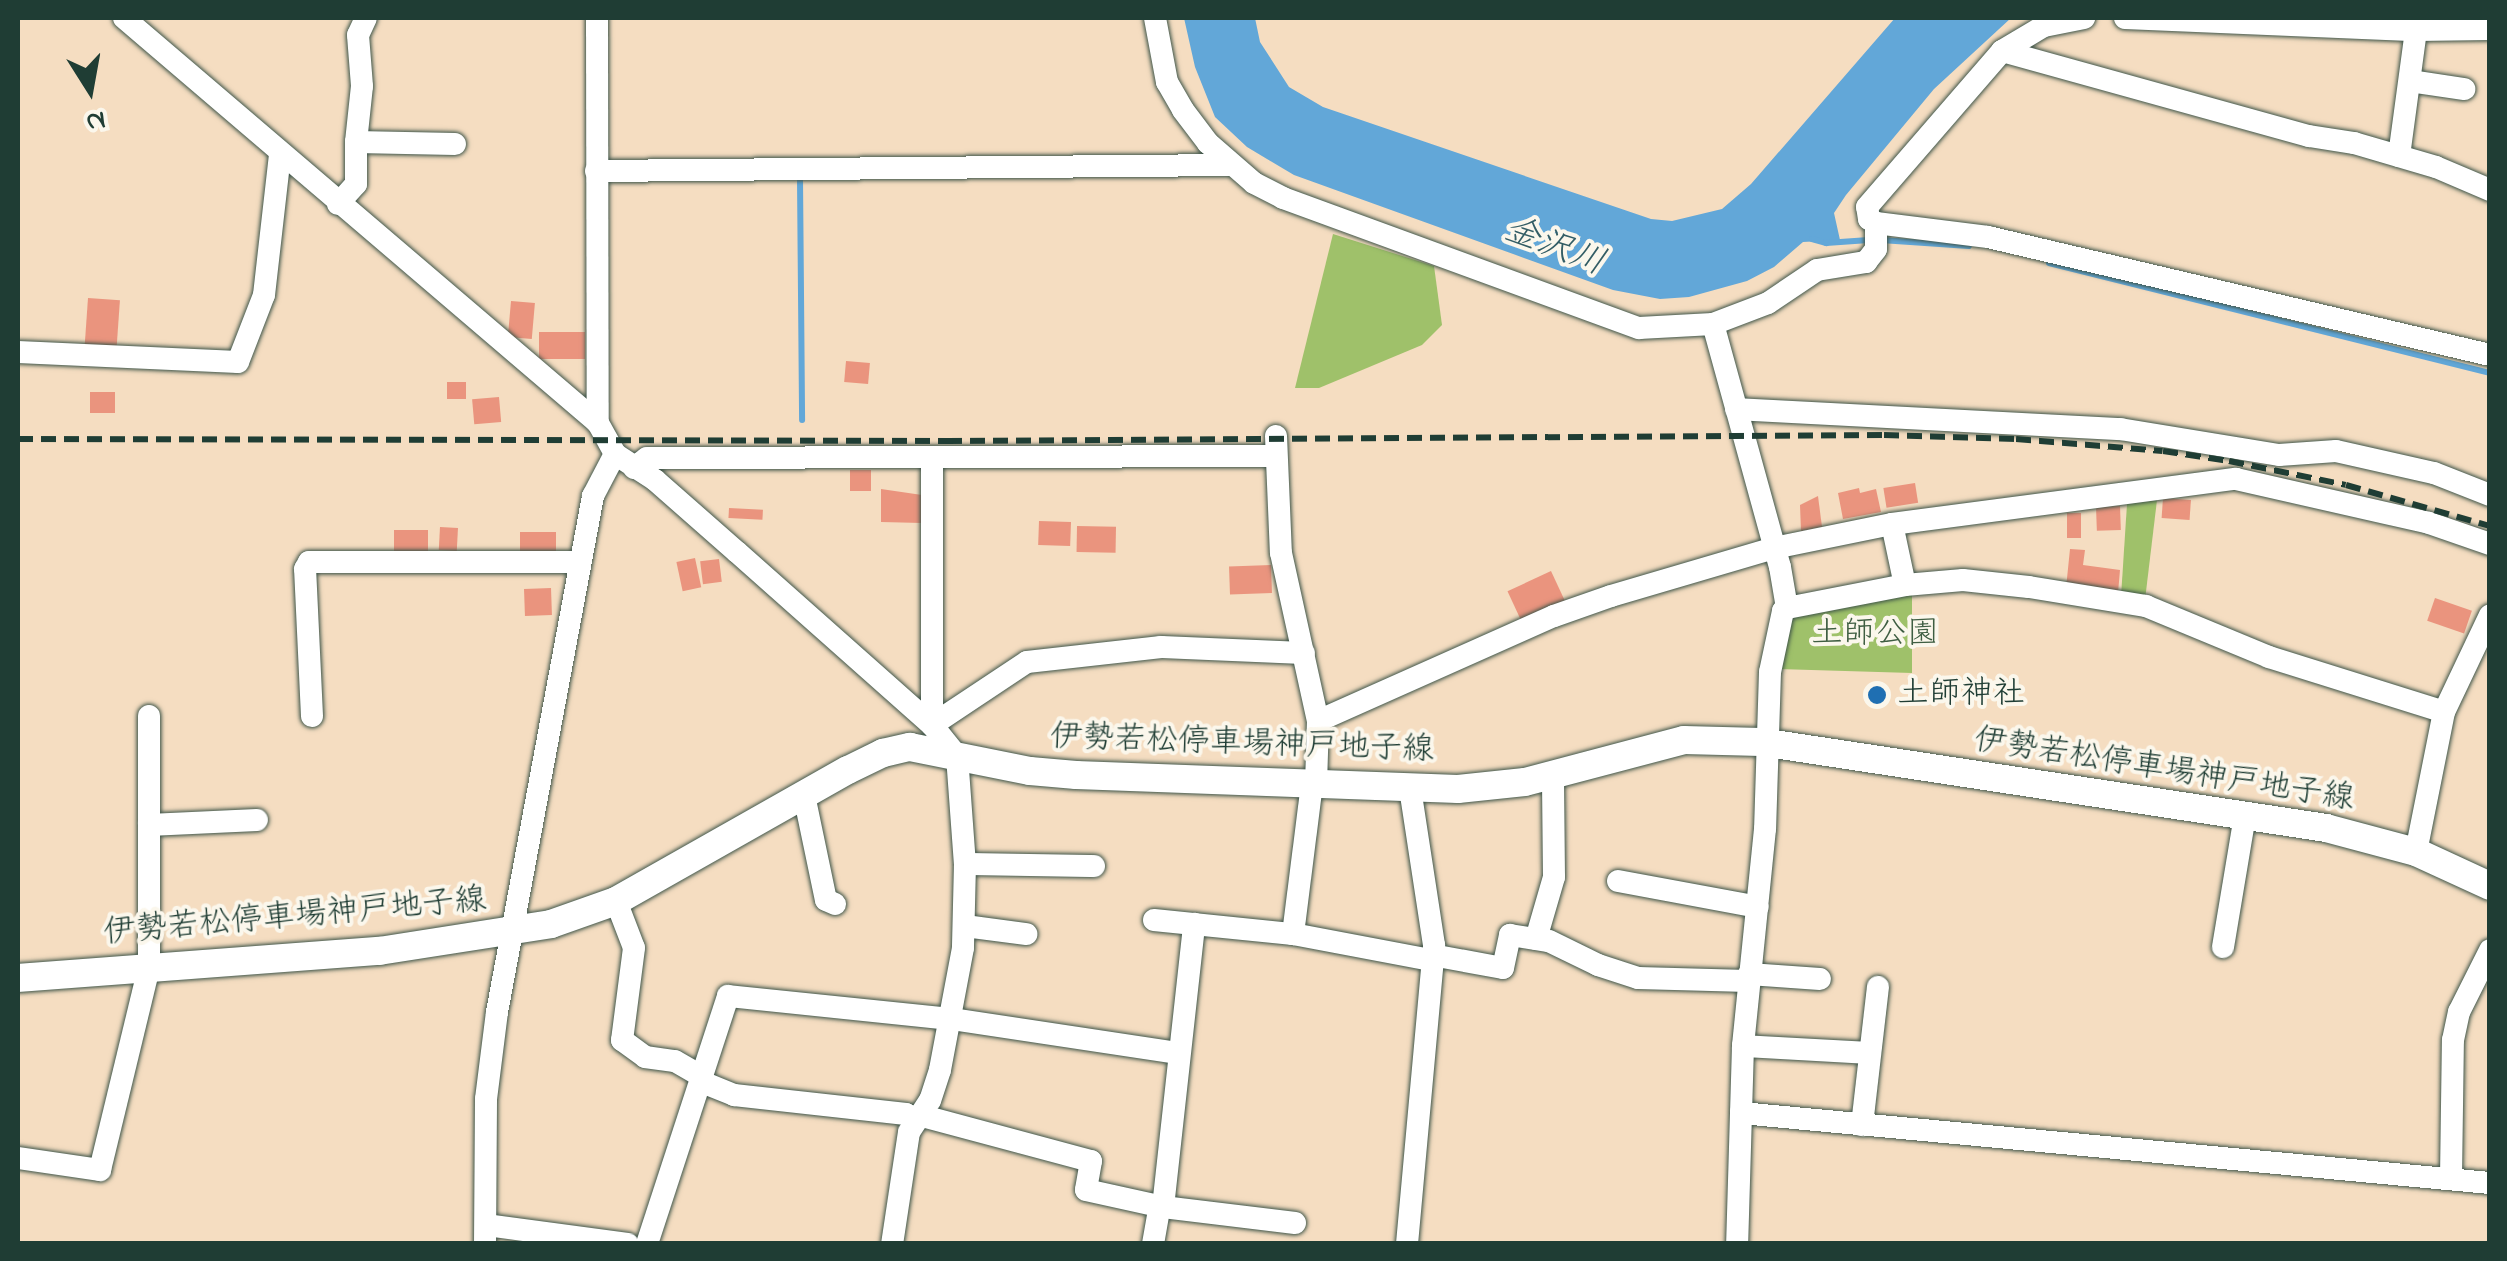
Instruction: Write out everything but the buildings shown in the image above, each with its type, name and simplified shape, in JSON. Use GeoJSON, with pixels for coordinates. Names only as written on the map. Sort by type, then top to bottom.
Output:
{"type":"FeatureCollection","features":[{"type":"Feature","properties":{"kind":"main road","name":"伊勢若松停車場神戸地子線"},"geometry":{"type":"LineString","coordinates":[[18,978],[379,951],[511,932],[584,915],[616,901],[883,752],[910,746],[1076,775],[1410,788],[1498,786],[1684,740],[1770,745],[2326,828],[2416,852],[2490,886]]}},
{"type":"Feature","properties":{"kind":"street"},"geometry":{"type":"LineString","coordinates":[[124,18],[598,423],[624,461],[710,528],[932,724],[957,756],[965,926],[952,1019],[930,1100],[917,1118],[892,1244]]}},
{"type":"Feature","properties":{"kind":"street"},"geometry":{"type":"LineString","coordinates":[[338,204],[356,184],[362,86],[358,36],[366,18]]}},
{"type":"Feature","properties":{"kind":"street"},"geometry":{"type":"LineString","coordinates":[[597,18],[598,423]]}},
{"type":"Feature","properties":{"kind":"street"},"geometry":{"type":"LineString","coordinates":[[1155,18],[1167,82],[1182,110],[1230,165],[1283,198],[1639,328],[1712,324],[1768,303],[1817,270],[1866,262],[1876,235],[1867,207],[2002,52],[2044,26],[2084,18]]}},
{"type":"Feature","properties":{"kind":"street"},"geometry":{"type":"LineString","coordinates":[[2125,18],[2416,30],[2490,29]]}},
{"type":"Feature","properties":{"kind":"street"},"geometry":{"type":"LineString","coordinates":[[2399,156],[2416,30]]}},
{"type":"Feature","properties":{"kind":"street"},"geometry":{"type":"LineString","coordinates":[[2002,52],[2399,156],[2490,190]]}},
{"type":"Feature","properties":{"kind":"street"},"geometry":{"type":"LineString","coordinates":[[2410,81],[2464,90]]}},
{"type":"Feature","properties":{"kind":"street"},"geometry":{"type":"LineString","coordinates":[[356,142],[455,144]]}},
{"type":"Feature","properties":{"kind":"street"},"geometry":{"type":"LineString","coordinates":[[18,352],[238,362],[264,295],[280,155]]}},
{"type":"Feature","properties":{"kind":"street"},"geometry":{"type":"LineString","coordinates":[[596,171],[1230,165]]}},
{"type":"Feature","properties":{"kind":"street"},"geometry":{"type":"LineString","coordinates":[[1876,235],[1988,236],[2490,355]]}},
{"type":"Feature","properties":{"kind":"street"},"geometry":{"type":"LineString","coordinates":[[1712,324],[1787,608],[1770,672],[1770,745],[1743,1046],[1736,1244]]}},
{"type":"Feature","properties":{"kind":"street"},"geometry":{"type":"LineString","coordinates":[[1736,409],[2120,428],[2280,455],[2336,451],[2434,473],[2490,495]]}},
{"type":"Feature","properties":{"kind":"street"},"geometry":{"type":"LineString","coordinates":[[628,1244],[486,1234],[486,1099],[511,932],[593,496],[624,461],[932,457],[1276,446],[1281,553],[1318,721],[1314,784],[1293,934]]}},
{"type":"Feature","properties":{"kind":"street"},"geometry":{"type":"LineString","coordinates":[[932,457],[932,724]]}},
{"type":"Feature","properties":{"kind":"street"},"geometry":{"type":"LineString","coordinates":[[1318,721],[1554,616],[1774,548],[1892,524],[2236,479],[2429,523],[2490,544]]}},
{"type":"Feature","properties":{"kind":"street"},"geometry":{"type":"LineString","coordinates":[[1892,524],[1905,585]]}},
{"type":"Feature","properties":{"kind":"street"},"geometry":{"type":"LineString","coordinates":[[312,716],[305,569],[309,562],[580,562]]}},
{"type":"Feature","properties":{"kind":"street"},"geometry":{"type":"LineString","coordinates":[[1787,608],[1905,585],[1978,579],[2146,606],[2269,657],[2444,712]]}},
{"type":"Feature","properties":{"kind":"street"},"geometry":{"type":"LineString","coordinates":[[2416,852],[2444,712],[2490,615]]}},
{"type":"Feature","properties":{"kind":"street"},"geometry":{"type":"LineString","coordinates":[[932,724],[1026,662],[1161,647],[1304,652]]}},
{"type":"Feature","properties":{"kind":"street"},"geometry":{"type":"LineString","coordinates":[[24,1159],[100,1170],[149,968],[149,716]]}},
{"type":"Feature","properties":{"kind":"street"},"geometry":{"type":"LineString","coordinates":[[1536,939],[1554,877],[1553,775]]}},
{"type":"Feature","properties":{"kind":"street"},"geometry":{"type":"LineString","coordinates":[[1407,1244],[1433,920],[1410,788]]}},
{"type":"Feature","properties":{"kind":"street"},"geometry":{"type":"LineString","coordinates":[[804,795],[826,900],[835,904]]}},
{"type":"Feature","properties":{"kind":"street"},"geometry":{"type":"LineString","coordinates":[[2223,947],[2245,816]]}},
{"type":"Feature","properties":{"kind":"street"},"geometry":{"type":"LineString","coordinates":[[149,825],[257,820]]}},
{"type":"Feature","properties":{"kind":"street"},"geometry":{"type":"LineString","coordinates":[[964,864],[1094,866]]}},
{"type":"Feature","properties":{"kind":"street"},"geometry":{"type":"LineString","coordinates":[[1618,881],[1758,907]]}},
{"type":"Feature","properties":{"kind":"street"},"geometry":{"type":"LineString","coordinates":[[616,901],[634,948],[622,1040],[646,1057],[676,1061],[734,1095],[906,1114],[1091,1160],[1086,1190],[1162,1206],[1296,1223]]}},
{"type":"Feature","properties":{"kind":"street"},"geometry":{"type":"LineString","coordinates":[[1154,920],[1293,934],[1502,968],[1510,935],[1536,939],[1638,978],[1820,979]]}},
{"type":"Feature","properties":{"kind":"street"},"geometry":{"type":"LineString","coordinates":[[1153,1244],[1162,1206],[1194,924]]}},
{"type":"Feature","properties":{"kind":"street"},"geometry":{"type":"LineString","coordinates":[[965,926],[1026,934]]}},
{"type":"Feature","properties":{"kind":"street"},"geometry":{"type":"LineString","coordinates":[[2451,1178],[2453,1040],[2459,1012],[2490,950]]}},
{"type":"Feature","properties":{"kind":"street"},"geometry":{"type":"LineString","coordinates":[[1862,1125],[1878,987]]}},
{"type":"Feature","properties":{"kind":"street"},"geometry":{"type":"LineString","coordinates":[[647,1244],[728,996],[952,1019],[1178,1052]]}},
{"type":"Feature","properties":{"kind":"street"},"geometry":{"type":"LineString","coordinates":[[1743,1046],[1868,1053]]}},
{"type":"Feature","properties":{"kind":"street"},"geometry":{"type":"LineString","coordinates":[[1742,1113],[2490,1183]]}},
{"type":"Feature","properties":{"kind":"green space"},"geometry":{"type":"Polygon","coordinates":[[[1333,234],[1434,266],[1442,325],[1422,345],[1319,388],[1295,388],[1333,234]]]}},
{"type":"Feature","properties":{"kind":"green space"},"geometry":{"type":"Polygon","coordinates":[[[2157,500],[2145,600],[2121,597],[2127,504],[2157,500]]]}},
{"type":"Feature","properties":{"kind":"green space","name":"土師公園"},"geometry":{"type":"Polygon","coordinates":[[[1912,588],[1912,673],[1778,669],[1789,612],[1912,588]]]}},
{"type":"Feature","properties":{"kind":"water","name":"金沢川"},"geometry":{"type":"Polygon","coordinates":[[[1184,18],[1255,18],[1260,42],[1289,87],[1323,107],[1651,219],[1672,221],[1722,209],[1751,184],[1895,18],[2011,18],[1934,89],[1846,195],[1834,213],[1840,240],[1803,242],[1774,267],[1747,281],[1689,297],[1660,299],[1613,290],[1294,175],[1247,147],[1215,117],[1195,67],[1184,18]]]}},
{"type":"Feature","properties":{"kind":"waterway"},"geometry":{"type":"LineString","coordinates":[[800,179],[802,420]]}},
{"type":"Feature","properties":{"kind":"waterway"},"geometry":{"type":"LineString","coordinates":[[1812,239],[1826,243],[1869,240]]}},
{"type":"Feature","properties":{"kind":"waterway"},"geometry":{"type":"LineString","coordinates":[[1881,240],[1969,246]]}},
{"type":"Feature","properties":{"kind":"waterway"},"geometry":{"type":"LineString","coordinates":[[2049,263],[2490,373]]}},
{"type":"Feature","properties":{"kind":"railway"},"geometry":{"type":"LineString","coordinates":[[18,439],[947,441],[1884,435],[2016,439],[2163,451],[2229,461],[2346,485],[2490,526]]}},
{"type":"Feature","properties":{"kind":"place","name":"土師神社"},"geometry":{"type":"Point","coordinates":[1877,695]}}]}
